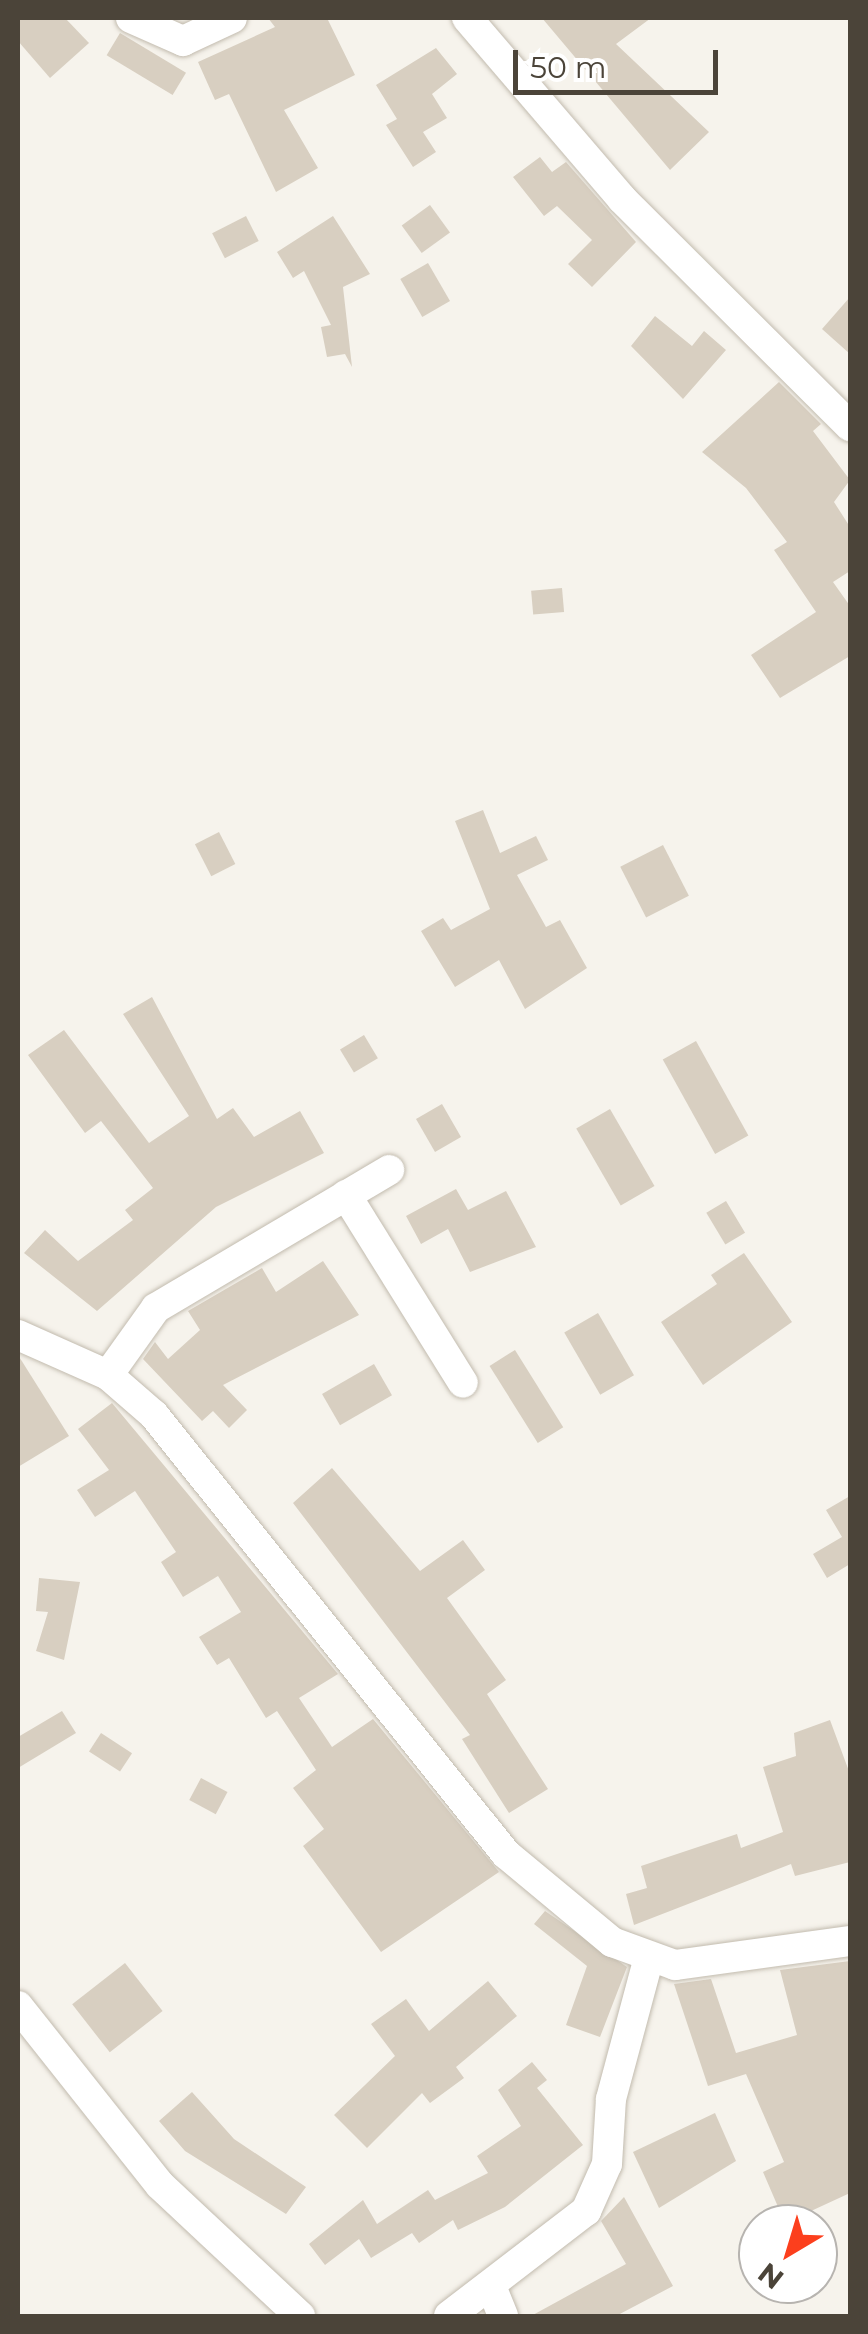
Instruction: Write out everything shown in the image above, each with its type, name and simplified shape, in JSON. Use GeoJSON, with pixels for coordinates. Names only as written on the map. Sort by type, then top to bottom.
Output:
{"type":"FeatureCollection","features":[{"type":"Feature","properties":{"kind":"street"},"geometry":{"type":"LineString","coordinates":[[131,18],[183,41],[232,18]]}},
{"type":"Feature","properties":{"kind":"street"},"geometry":{"type":"LineString","coordinates":[[468,18],[680,262],[850,426]]}},
{"type":"Feature","properties":{"kind":"street"},"geometry":{"type":"LineString","coordinates":[[108,1375],[156,1308],[389,1170]]}},
{"type":"Feature","properties":{"kind":"street"},"geometry":{"type":"LineString","coordinates":[[346,1195],[463,1383]]}},
{"type":"Feature","properties":{"kind":"street"},"geometry":{"type":"LineString","coordinates":[[18,1335],[108,1375],[154,1415],[267,1548],[506,1854],[648,1961],[715,1963],[850,1941]]}},
{"type":"Feature","properties":{"kind":"street"},"geometry":{"type":"LineString","coordinates":[[449,2316],[586,2210],[606,2164],[610,2099],[648,1961]]}},
{"type":"Feature","properties":{"kind":"street"},"geometry":{"type":"LineString","coordinates":[[18,2006],[160,2185],[300,2316]]}},
{"type":"Feature","properties":{"kind":"street"},"geometry":{"type":"LineString","coordinates":[[491,2286],[504,2316]]}},
{"type":"Feature","properties":{"kind":"building"},"geometry":{"type":"Polygon","coordinates":[[[18,18],[65,18],[89,43],[50,78],[18,41],[18,18]]]}},
{"type":"Feature","properties":{"kind":"building"},"geometry":{"type":"Polygon","coordinates":[[[268,18],[327,18],[355,75],[284,110],[318,168],[276,192],[229,94],[215,100],[198,62],[275,27],[268,18]]]}},
{"type":"Feature","properties":{"kind":"building"},"geometry":{"type":"Polygon","coordinates":[[[542,18],[651,18],[616,44],[709,132],[670,170],[542,18]]]}},
{"type":"Feature","properties":{"kind":"building"},"geometry":{"type":"Polygon","coordinates":[[[120,33],[186,73],[173,95],[107,55],[120,33]]]}},
{"type":"Feature","properties":{"kind":"building"},"geometry":{"type":"Polygon","coordinates":[[[436,48],[457,74],[432,94],[447,118],[423,132],[436,152],[413,167],[386,125],[397,119],[376,85],[436,48]]]}},
{"type":"Feature","properties":{"kind":"building"},"geometry":{"type":"Polygon","coordinates":[[[540,157],[552,172],[566,162],[636,242],[592,287],[568,264],[592,240],[557,206],[544,216],[513,177],[540,157]]]}},
{"type":"Feature","properties":{"kind":"building"},"geometry":{"type":"Polygon","coordinates":[[[430,205],[450,233],[422,253],[402,226],[430,205]]]}},
{"type":"Feature","properties":{"kind":"building"},"geometry":{"type":"Polygon","coordinates":[[[246,216],[259,241],[225,258],[212,233],[246,216]]]}},
{"type":"Feature","properties":{"kind":"building"},"geometry":{"type":"Polygon","coordinates":[[[333,216],[370,274],[343,287],[352,367],[345,354],[327,357],[321,327],[331,325],[304,271],[293,278],[277,252],[333,216]]]}},
{"type":"Feature","properties":{"kind":"building"},"geometry":{"type":"Polygon","coordinates":[[[428,263],[450,301],[422,317],[400,279],[428,263]]]}},
{"type":"Feature","properties":{"kind":"building"},"geometry":{"type":"Polygon","coordinates":[[[850,297],[850,354],[822,329],[850,297]]]}},
{"type":"Feature","properties":{"kind":"building"},"geometry":{"type":"Polygon","coordinates":[[[655,316],[692,346],[704,331],[726,350],[683,399],[631,346],[655,316]]]}},
{"type":"Feature","properties":{"kind":"building"},"geometry":{"type":"Polygon","coordinates":[[[779,382],[821,424],[813,431],[850,480],[834,502],[850,527],[850,571],[833,582],[850,606],[850,656],[780,698],[751,655],[816,612],[774,550],[787,542],[746,488],[702,452],[779,382]]]}},
{"type":"Feature","properties":{"kind":"building"},"geometry":{"type":"Polygon","coordinates":[[[562,588],[564,612],[533,615],[531,591],[562,588]]]}},
{"type":"Feature","properties":{"kind":"building"},"geometry":{"type":"Polygon","coordinates":[[[483,810],[500,853],[536,836],[548,860],[517,875],[546,927],[560,920],[587,968],[525,1009],[499,960],[455,987],[421,931],[443,918],[451,930],[490,909],[455,821],[483,810]]]}},
{"type":"Feature","properties":{"kind":"building"},"geometry":{"type":"Polygon","coordinates":[[[219,832],[235,864],[211,876],[195,844],[219,832]]]}},
{"type":"Feature","properties":{"kind":"building"},"geometry":{"type":"Polygon","coordinates":[[[663,845],[689,896],[646,918],[620,867],[663,845]]]}},
{"type":"Feature","properties":{"kind":"building"},"geometry":{"type":"Polygon","coordinates":[[[152,997],[217,1119],[233,1108],[254,1137],[300,1111],[324,1153],[216,1207],[97,1311],[24,1253],[45,1230],[78,1261],[133,1220],[125,1210],[153,1188],[101,1121],[85,1133],[28,1055],[64,1030],[149,1143],[189,1116],[123,1014],[152,997]]]}},
{"type":"Feature","properties":{"kind":"building"},"geometry":{"type":"Polygon","coordinates":[[[364,1035],[378,1058],[354,1073],[340,1049],[364,1035]]]}},
{"type":"Feature","properties":{"kind":"building"},"geometry":{"type":"Polygon","coordinates":[[[696,1041],[748,1135],[715,1154],[663,1059],[696,1041]]]}},
{"type":"Feature","properties":{"kind":"building"},"geometry":{"type":"Polygon","coordinates":[[[442,1104],[461,1137],[435,1152],[416,1119],[442,1104]]]}},
{"type":"Feature","properties":{"kind":"building"},"geometry":{"type":"Polygon","coordinates":[[[610,1109],[654,1186],[621,1206],[576,1128],[610,1109]]]}},
{"type":"Feature","properties":{"kind":"building"},"geometry":{"type":"Polygon","coordinates":[[[456,1189],[468,1210],[506,1191],[536,1247],[470,1272],[448,1229],[421,1244],[406,1216],[456,1189]]]}},
{"type":"Feature","properties":{"kind":"building"},"geometry":{"type":"Polygon","coordinates":[[[726,1201],[745,1233],[725,1245],[706,1213],[726,1201]]]}},
{"type":"Feature","properties":{"kind":"building"},"geometry":{"type":"Polygon","coordinates":[[[744,1253],[792,1322],[703,1385],[661,1322],[717,1284],[711,1275],[744,1253]]]}},
{"type":"Feature","properties":{"kind":"building"},"geometry":{"type":"Polygon","coordinates":[[[323,1261],[359,1315],[223,1385],[247,1410],[229,1428],[213,1411],[202,1421],[143,1359],[155,1342],[168,1359],[200,1330],[188,1311],[262,1268],[276,1292],[323,1261]]]}},
{"type":"Feature","properties":{"kind":"building"},"geometry":{"type":"Polygon","coordinates":[[[598,1313],[634,1375],[600,1395],[564,1332],[598,1313]]]}},
{"type":"Feature","properties":{"kind":"building"},"geometry":{"type":"Polygon","coordinates":[[[515,1350],[563,1427],[538,1443],[490,1366],[515,1350]]]}},
{"type":"Feature","properties":{"kind":"building"},"geometry":{"type":"Polygon","coordinates":[[[18,1355],[69,1436],[18,1467],[18,1355]]]}},
{"type":"Feature","properties":{"kind":"building"},"geometry":{"type":"Polygon","coordinates":[[[374,1364],[392,1395],[340,1425],[322,1394],[374,1364]]]}},
{"type":"Feature","properties":{"kind":"building"},"geometry":{"type":"Polygon","coordinates":[[[112,1403],[338,1674],[299,1698],[332,1747],[373,1719],[499,1872],[381,1952],[303,1846],[324,1829],[293,1788],[316,1770],[277,1711],[266,1718],[229,1658],[217,1665],[199,1637],[241,1612],[218,1576],[183,1597],[161,1562],[176,1552],[135,1491],[95,1517],[77,1490],[109,1470],[78,1429],[112,1403]]]}},
{"type":"Feature","properties":{"kind":"building"},"geometry":{"type":"Polygon","coordinates":[[[332,1468],[420,1571],[463,1540],[485,1570],[447,1598],[506,1680],[487,1694],[548,1789],[509,1813],[462,1739],[470,1735],[293,1503],[332,1468]]]}},
{"type":"Feature","properties":{"kind":"building"},"geometry":{"type":"Polygon","coordinates":[[[850,1496],[850,1564],[827,1578],[813,1554],[842,1537],[826,1510],[850,1496]]]}},
{"type":"Feature","properties":{"kind":"building"},"geometry":{"type":"Polygon","coordinates":[[[39,1578],[80,1582],[64,1660],[36,1651],[48,1612],[36,1611],[39,1578]]]}},
{"type":"Feature","properties":{"kind":"building"},"geometry":{"type":"Polygon","coordinates":[[[62,1711],[76,1733],[18,1768],[18,1737],[62,1711]]]}},
{"type":"Feature","properties":{"kind":"building"},"geometry":{"type":"Polygon","coordinates":[[[830,1720],[850,1774],[850,1862],[795,1876],[791,1864],[634,1925],[626,1894],[647,1888],[641,1866],[737,1834],[741,1848],[783,1832],[763,1767],[796,1756],[794,1733],[830,1720]]]}},
{"type":"Feature","properties":{"kind":"building"},"geometry":{"type":"Polygon","coordinates":[[[101,1733],[132,1753],[120,1772],[89,1751],[101,1733]]]}},
{"type":"Feature","properties":{"kind":"building"},"geometry":{"type":"Polygon","coordinates":[[[201,1778],[227,1792],[216,1814],[189,1800],[201,1778]]]}},
{"type":"Feature","properties":{"kind":"building"},"geometry":{"type":"Polygon","coordinates":[[[545,1911],[627,1967],[600,2037],[566,2025],[587,1966],[534,1924],[545,1911]]]}},
{"type":"Feature","properties":{"kind":"building"},"geometry":{"type":"Polygon","coordinates":[[[850,1961],[850,2193],[826,2204],[777,2204],[763,2172],[784,2162],[746,2074],[708,2086],[674,1984],[711,1979],[736,2053],[797,2035],[780,1970],[850,1961]]]}},
{"type":"Feature","properties":{"kind":"building"},"geometry":{"type":"Polygon","coordinates":[[[125,1963],[163,2011],[110,2052],[72,2004],[125,1963]]]}},
{"type":"Feature","properties":{"kind":"building"},"geometry":{"type":"Polygon","coordinates":[[[488,1981],[517,2016],[456,2067],[464,2078],[430,2103],[422,2093],[367,2148],[334,2115],[395,2056],[371,2024],[406,1999],[429,2031],[488,1981]]]}},
{"type":"Feature","properties":{"kind":"building"},"geometry":{"type":"Polygon","coordinates":[[[532,2062],[547,2080],[537,2088],[583,2145],[505,2207],[458,2230],[453,2220],[419,2243],[412,2233],[371,2258],[359,2239],[325,2265],[309,2244],[363,2200],[377,2224],[428,2190],[435,2200],[488,2173],[477,2156],[521,2126],[498,2090],[532,2062]]]}},
{"type":"Feature","properties":{"kind":"building"},"geometry":{"type":"Polygon","coordinates":[[[192,2092],[234,2139],[306,2187],[286,2214],[185,2151],[159,2121],[192,2092]]]}},
{"type":"Feature","properties":{"kind":"building"},"geometry":{"type":"Polygon","coordinates":[[[715,2113],[736,2161],[659,2208],[633,2152],[715,2113]]]}},
{"type":"Feature","properties":{"kind":"building"},"geometry":{"type":"Polygon","coordinates":[[[624,2197],[673,2286],[616,2316],[531,2316],[626,2264],[601,2221],[624,2197]]]}}]}
